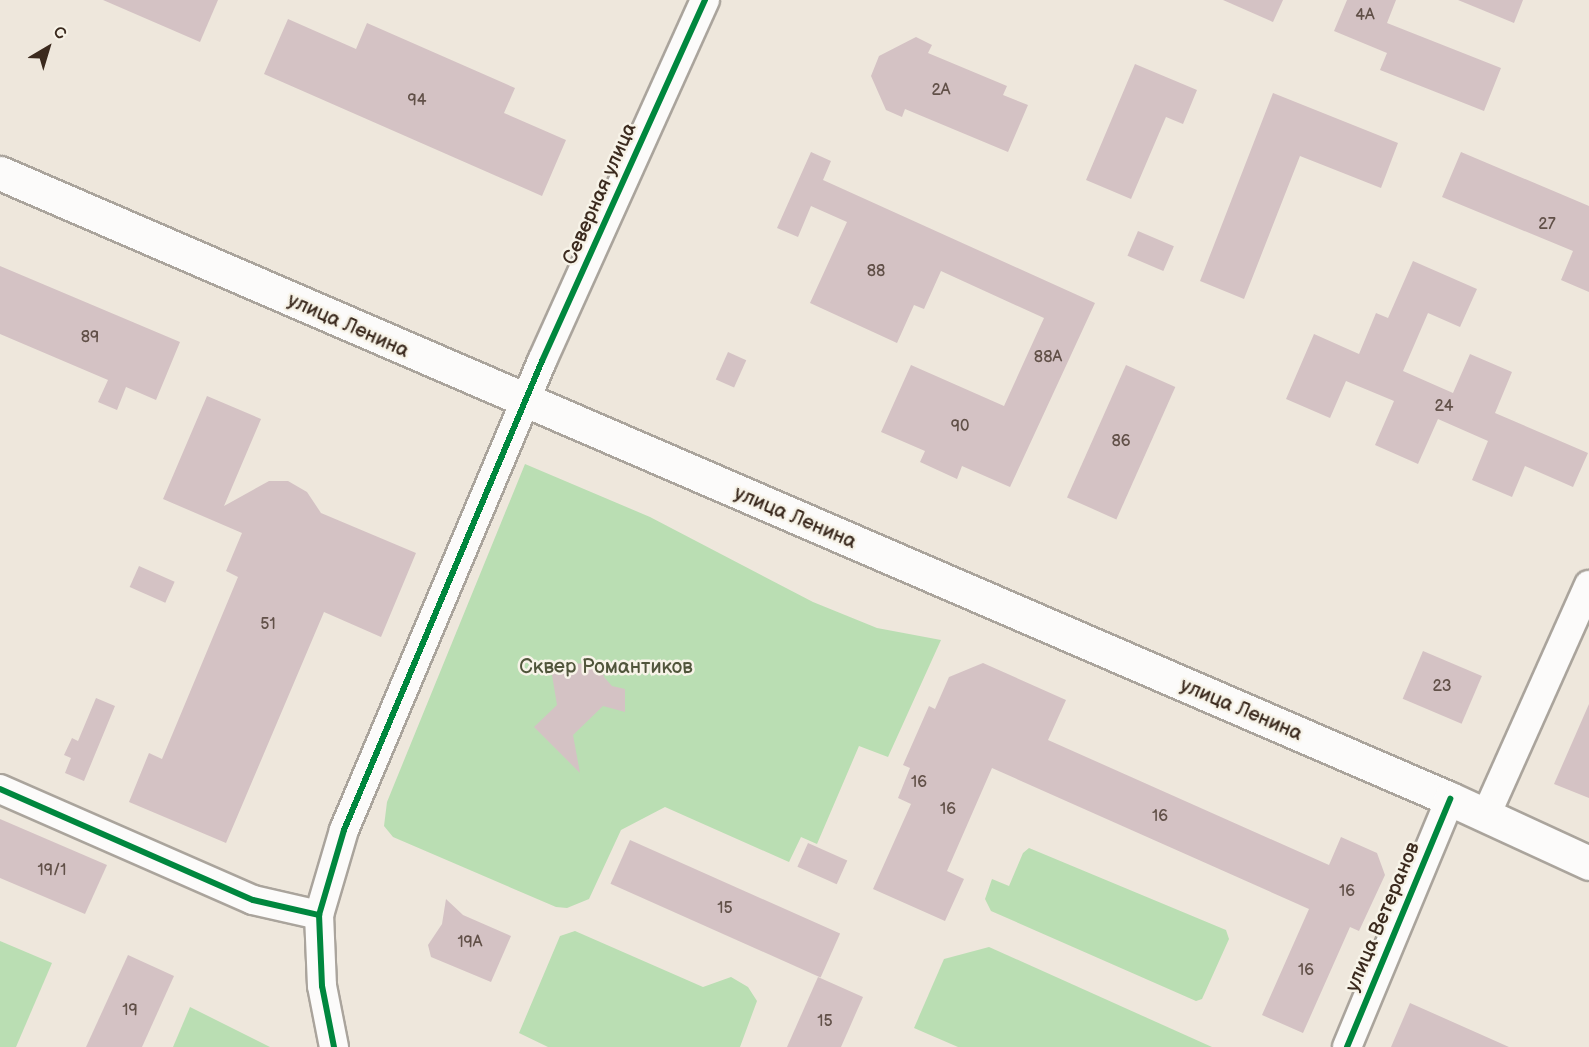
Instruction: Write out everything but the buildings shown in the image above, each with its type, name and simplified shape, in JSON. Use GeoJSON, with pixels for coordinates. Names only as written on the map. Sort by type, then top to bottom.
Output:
{"type":"FeatureCollection","features":[{"type":"Feature","properties":{"kind":"main road","name":"улица Ленина"},"geometry":{"type":"LineString","coordinates":[[0,173],[525,403],[1450,799],[1589,863]]}},
{"type":"Feature","properties":{"kind":"street","name":"Северная улица"},"geometry":{"type":"LineString","coordinates":[[334,1047],[322,986],[319,915],[344,830],[525,403],[705,0]]}},
{"type":"Feature","properties":{"kind":"street"},"geometry":{"type":"LineString","coordinates":[[1486,815],[1589,585]]}},
{"type":"Feature","properties":{"kind":"street"},"geometry":{"type":"LineString","coordinates":[[0,789],[253,900],[319,915]]}},
{"type":"Feature","properties":{"kind":"street","name":"улица Ветеранов"},"geometry":{"type":"LineString","coordinates":[[1347,1047],[1450,799]]}},
{"type":"Feature","properties":{"kind":"green space","name":"Сквер Романтиков"},"geometry":{"type":"Polygon","coordinates":[[[525,464],[650,517],[813,602],[877,628],[941,640],[888,757],[859,746],[817,844],[801,837],[789,862],[665,807],[621,830],[589,899],[567,908],[556,907],[393,837],[384,826],[387,802],[525,464]]]}},
{"type":"Feature","properties":{"kind":"green space"},"geometry":{"type":"Polygon","coordinates":[[[1029,848],[1226,930],[1229,939],[1202,999],[1196,1001],[991,911],[985,899],[992,879],[1009,886],[1023,853],[1029,848]]]}},
{"type":"Feature","properties":{"kind":"green space"},"geometry":{"type":"Polygon","coordinates":[[[575,931],[703,987],[731,977],[748,987],[757,1001],[740,1047],[548,1047],[519,1033],[560,936],[575,931]]]}},
{"type":"Feature","properties":{"kind":"green space"},"geometry":{"type":"Polygon","coordinates":[[[0,941],[52,963],[16,1047],[0,1047],[0,941]]]}},
{"type":"Feature","properties":{"kind":"green space"},"geometry":{"type":"Polygon","coordinates":[[[989,947],[1212,1047],[958,1047],[914,1028],[944,959],[989,947]]]}},
{"type":"Feature","properties":{"kind":"green space"},"geometry":{"type":"Polygon","coordinates":[[[190,1007],[270,1047],[173,1047],[190,1007]]]}},
{"type":"Feature","properties":{"kind":"cycle path"},"geometry":{"type":"LineString","coordinates":[[334,1047],[322,986],[319,915],[344,830],[542,361],[705,0]]}},
{"type":"Feature","properties":{"kind":"cycle path"},"geometry":{"type":"LineString","coordinates":[[0,789],[253,900],[319,915]]}},
{"type":"Feature","properties":{"kind":"cycle path"},"geometry":{"type":"LineString","coordinates":[[1347,1047],[1450,799]]}}]}
